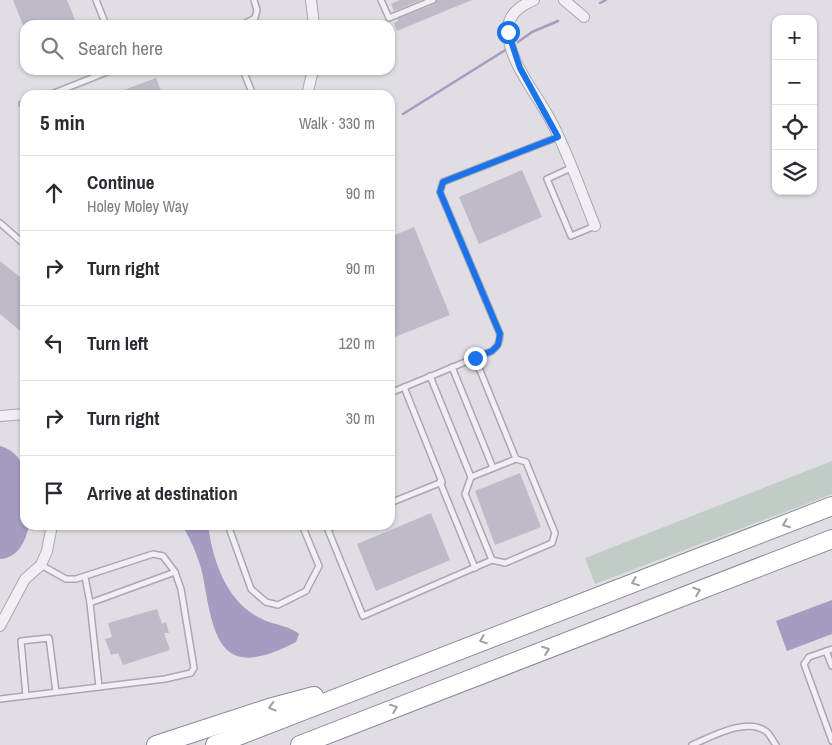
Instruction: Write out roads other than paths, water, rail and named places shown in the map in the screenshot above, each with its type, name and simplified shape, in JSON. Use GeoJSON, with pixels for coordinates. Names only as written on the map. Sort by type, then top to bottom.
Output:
{"type":"FeatureCollection","features":[{"type":"Feature","properties":{"kind":"highway"},"geometry":{"type":"LineString","coordinates":[[215,745],[832,506]]}},
{"type":"Feature","properties":{"kind":"highway"},"geometry":{"type":"LineString","coordinates":[[300,745],[832,539]]}},
{"type":"Feature","properties":{"kind":"highway"},"geometry":{"type":"LineString","coordinates":[[156,745],[269,708],[387,677]]}},
{"type":"Feature","properties":{"kind":"highway"},"geometry":{"type":"LineString","coordinates":[[312,745],[359,722]]}},
{"type":"Feature","properties":{"kind":"street"},"geometry":{"type":"LineString","coordinates":[[311,0],[313,20]]}},
{"type":"Feature","properties":{"kind":"street"},"geometry":{"type":"LineString","coordinates":[[534,0],[515,11],[511,16],[508,32],[520,68],[558,137],[594,226]]}},
{"type":"Feature","properties":{"kind":"street"},"geometry":{"type":"LineString","coordinates":[[564,0],[584,16]]}},
{"type":"Feature","properties":{"kind":"street"},"geometry":{"type":"LineString","coordinates":[[309,90],[312,75]]}},
{"type":"Feature","properties":{"kind":"street"},"geometry":{"type":"LineString","coordinates":[[0,416],[20,414]]}},
{"type":"Feature","properties":{"kind":"street"},"geometry":{"type":"LineString","coordinates":[[0,626],[25,579],[41,565],[47,551],[51,530]]}},
{"type":"Feature","properties":{"kind":"lane"},"geometry":{"type":"LineString","coordinates":[[96,0],[104,20]]}},
{"type":"Feature","properties":{"kind":"lane"},"geometry":{"type":"LineString","coordinates":[[251,20],[255,18],[257,10],[254,0]]}},
{"type":"Feature","properties":{"kind":"lane"},"geometry":{"type":"LineString","coordinates":[[382,0],[389,18],[433,0]]}},
{"type":"Feature","properties":{"kind":"lane"},"geometry":{"type":"LineString","coordinates":[[62,90],[99,75]]}},
{"type":"Feature","properties":{"kind":"lane"},"geometry":{"type":"LineString","coordinates":[[245,75],[251,90]]}},
{"type":"Feature","properties":{"kind":"lane"},"geometry":{"type":"LineString","coordinates":[[395,391],[492,351],[498,345],[500,334],[440,192],[443,182],[558,137]]}},
{"type":"Feature","properties":{"kind":"lane"},"geometry":{"type":"LineString","coordinates":[[571,168],[547,179],[571,236],[594,226]]}},
{"type":"Feature","properties":{"kind":"lane"},"geometry":{"type":"LineString","coordinates":[[0,223],[20,241]]}},
{"type":"Feature","properties":{"kind":"lane"},"geometry":{"type":"LineString","coordinates":[[475,358],[516,459]]}},
{"type":"Feature","properties":{"kind":"lane"},"geometry":{"type":"LineString","coordinates":[[452,367],[493,468]]}},
{"type":"Feature","properties":{"kind":"lane"},"geometry":{"type":"LineString","coordinates":[[430,376],[471,477],[465,494],[492,560]]}},
{"type":"Feature","properties":{"kind":"lane"},"geometry":{"type":"LineString","coordinates":[[404,387],[475,568]]}},
{"type":"Feature","properties":{"kind":"lane"},"geometry":{"type":"LineString","coordinates":[[328,530],[363,616],[492,560],[505,563],[552,543],[555,533],[526,462],[516,459],[471,477]]}},
{"type":"Feature","properties":{"kind":"lane"},"geometry":{"type":"LineString","coordinates":[[395,501],[440,482]]}},
{"type":"Feature","properties":{"kind":"lane"},"geometry":{"type":"LineString","coordinates":[[230,530],[251,589],[266,602],[278,605],[306,591],[318,566],[304,530]]}},
{"type":"Feature","properties":{"kind":"lane"},"geometry":{"type":"LineString","coordinates":[[0,699],[165,679],[191,673],[194,668],[181,590],[175,572],[163,556],[153,554],[86,577],[66,579],[41,565]]}},
{"type":"Feature","properties":{"kind":"lane"},"geometry":{"type":"LineString","coordinates":[[90,602],[175,572]]}},
{"type":"Feature","properties":{"kind":"lane"},"geometry":{"type":"LineString","coordinates":[[86,577],[99,687]]}},
{"type":"Feature","properties":{"kind":"lane"},"geometry":{"type":"LineString","coordinates":[[26,696],[21,641],[49,638],[56,692]]}},
{"type":"Feature","properties":{"kind":"lane"},"geometry":{"type":"LineString","coordinates":[[832,666],[829,650],[809,657],[804,664],[832,741]]}},
{"type":"Feature","properties":{"kind":"lane"},"geometry":{"type":"LineString","coordinates":[[692,745],[730,728],[752,726],[767,732],[776,745]]}},
{"type":"Feature","properties":{"kind":"waterway"},"geometry":{"type":"LineString","coordinates":[[600,3],[606,0]]}},
{"type":"Feature","properties":{"kind":"waterway"},"geometry":{"type":"LineString","coordinates":[[518,42],[532,32],[558,21]]}},
{"type":"Feature","properties":{"kind":"waterway"},"geometry":{"type":"LineString","coordinates":[[403,114],[507,49]]}}]}
